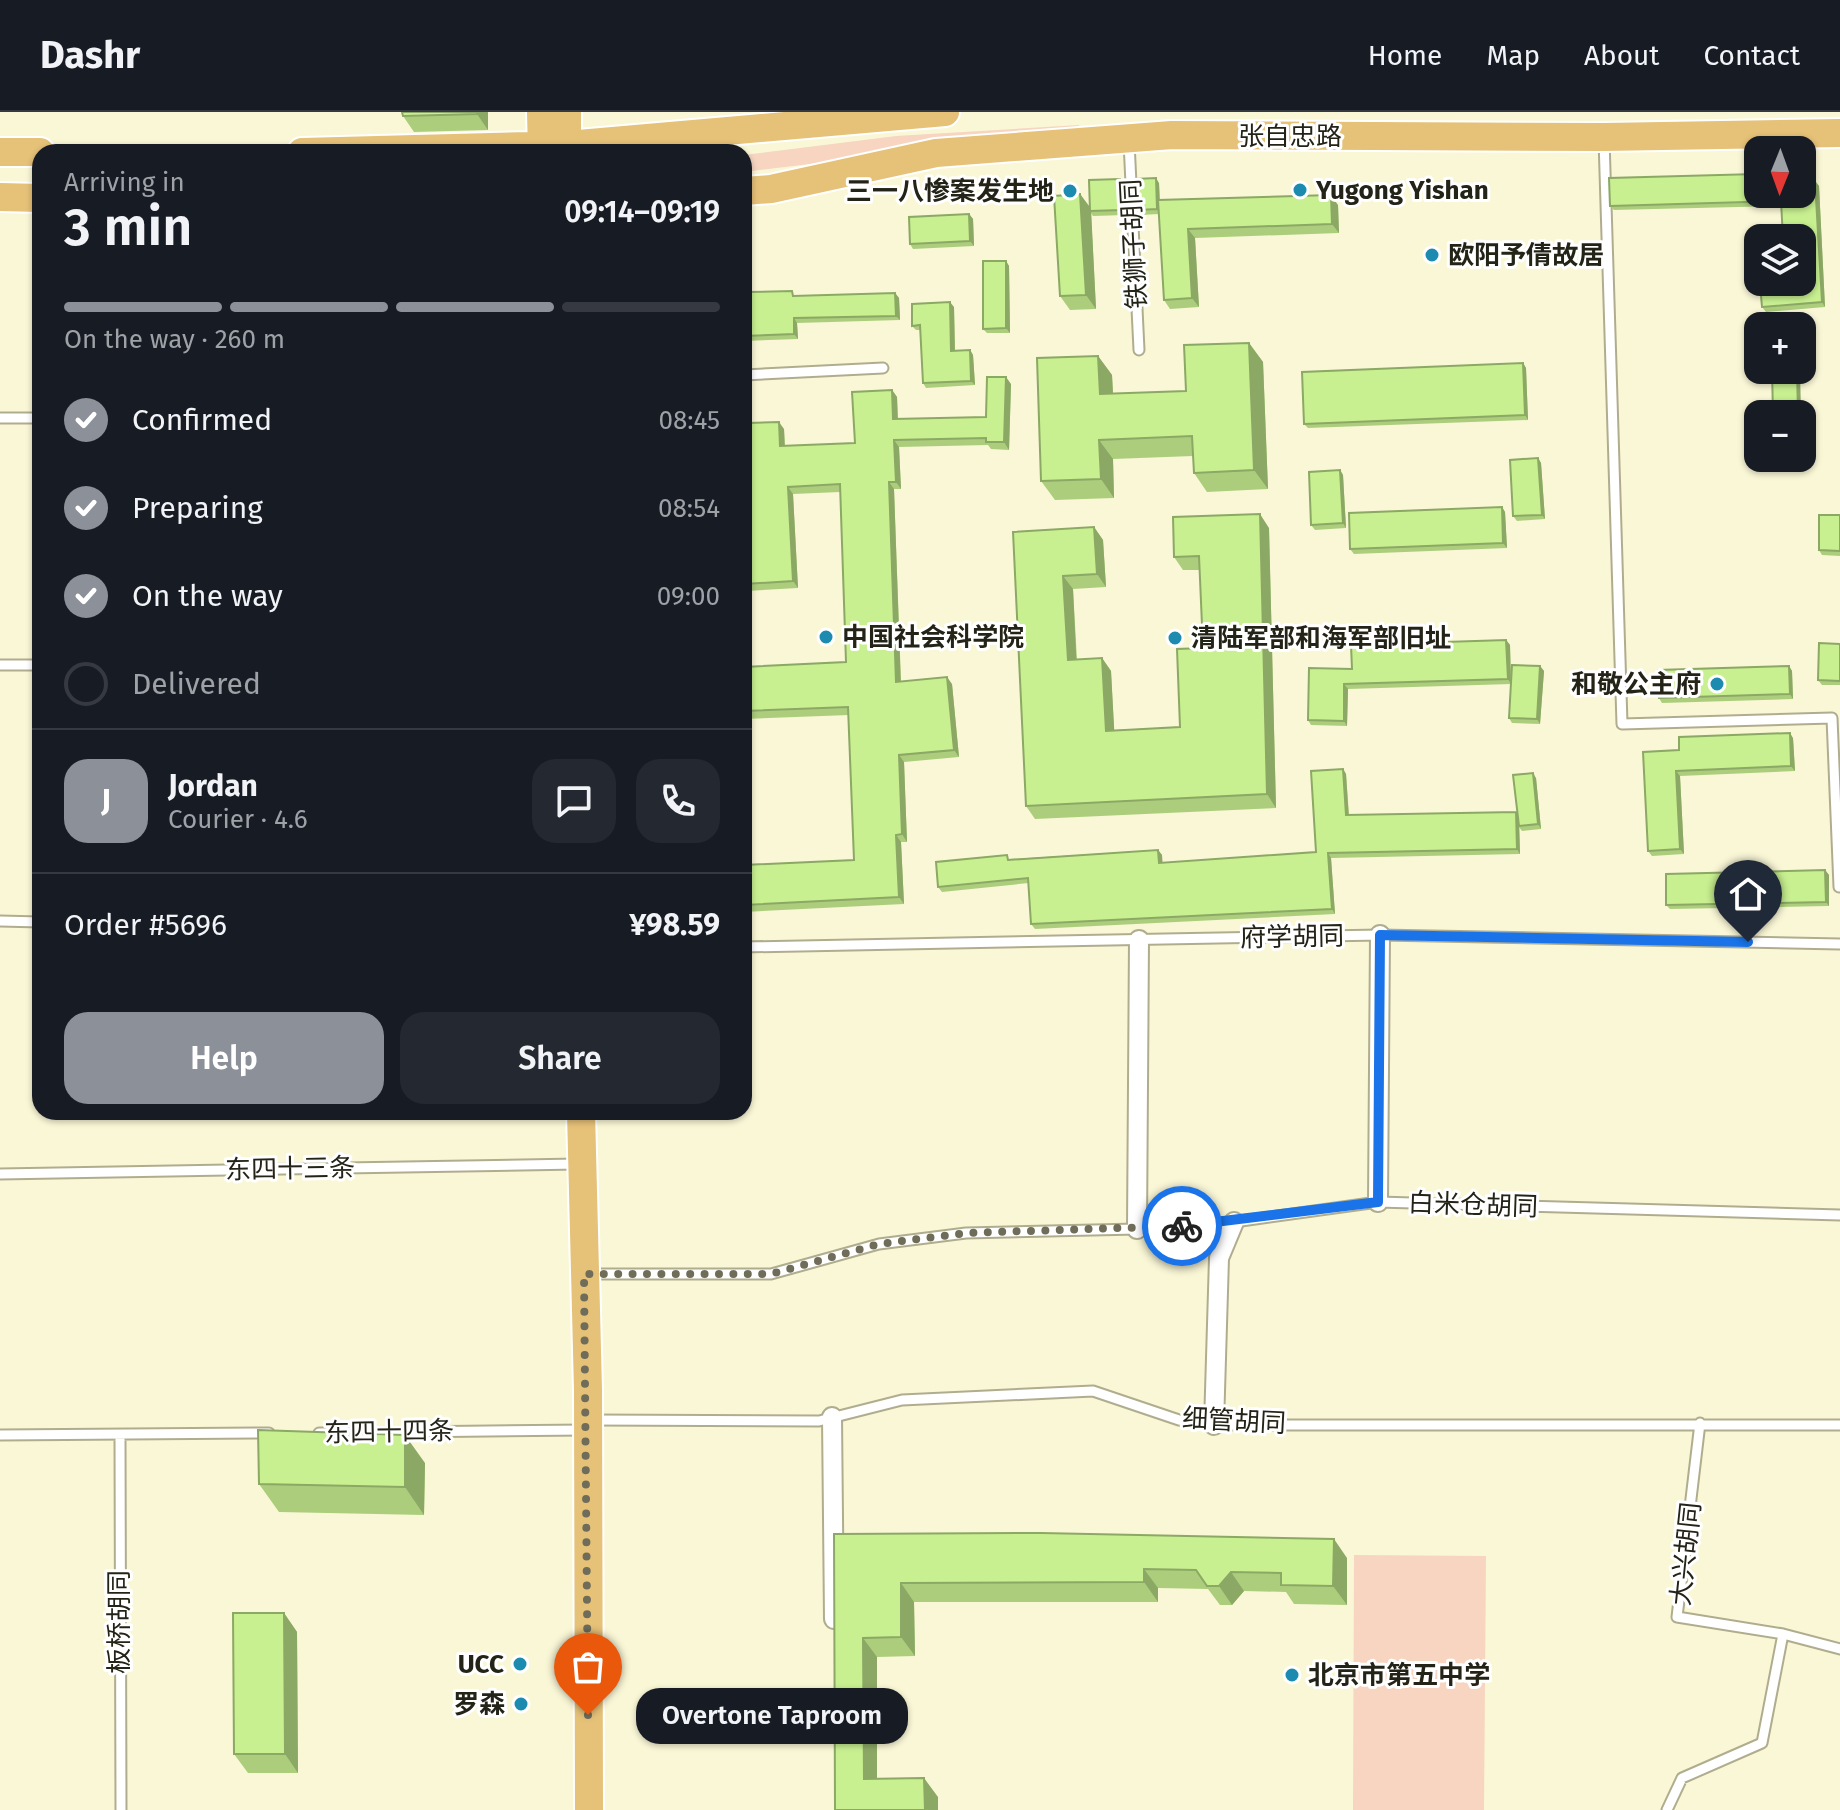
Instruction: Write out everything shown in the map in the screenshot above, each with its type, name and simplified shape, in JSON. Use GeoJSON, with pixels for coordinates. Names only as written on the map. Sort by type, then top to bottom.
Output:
{"type":"FeatureCollection","features":[{"type":"Feature","properties":{"kind":"main road"},"geometry":{"type":"LineString","coordinates":[[541,112],[553,144]]}},
{"type":"Feature","properties":{"kind":"main road"},"geometry":{"type":"LineString","coordinates":[[556,144],[567,112]]}},
{"type":"Feature","properties":{"kind":"main road"},"geometry":{"type":"LineString","coordinates":[[598,144],[945,112]]}},
{"type":"Feature","properties":{"kind":"main road","name":"张自忠路"},"geometry":{"type":"LineString","coordinates":[[752,190],[771,189],[936,153],[1172,135],[1604,137],[1840,133]]}},
{"type":"Feature","properties":{"kind":"main road"},"geometry":{"type":"LineString","coordinates":[[0,152],[32,152]]}},
{"type":"Feature","properties":{"kind":"main road"},"geometry":{"type":"LineString","coordinates":[[0,197],[32,198]]}},
{"type":"Feature","properties":{"kind":"main road"},"geometry":{"type":"LineString","coordinates":[[581,1120],[589,1810]]}},
{"type":"Feature","properties":{"kind":"street"},"geometry":{"type":"LineString","coordinates":[[1378,1202],[1380,935]]}},
{"type":"Feature","properties":{"kind":"street"},"geometry":{"type":"LineString","coordinates":[[1137,1229],[1139,940]]}},
{"type":"Feature","properties":{"kind":"street"},"geometry":{"type":"LineString","coordinates":[[1214,1425],[1219,1258],[1234,1222]]}},
{"type":"Feature","properties":{"kind":"street"},"geometry":{"type":"LineString","coordinates":[[832,1417],[834,1637]]}},
{"type":"Feature","properties":{"kind":"lane"},"geometry":{"type":"LineString","coordinates":[[1604,137],[1622,724],[1832,718],[1839,887]]}},
{"type":"Feature","properties":{"kind":"lane","name":"铁狮子胡同"},"geometry":{"type":"LineString","coordinates":[[1129,138],[1139,350]]}},
{"type":"Feature","properties":{"kind":"lane"},"geometry":{"type":"LineString","coordinates":[[752,375],[883,368]]}},
{"type":"Feature","properties":{"kind":"lane"},"geometry":{"type":"LineString","coordinates":[[0,418],[32,418]]}},
{"type":"Feature","properties":{"kind":"lane"},"geometry":{"type":"LineString","coordinates":[[0,665],[32,665]]}},
{"type":"Feature","properties":{"kind":"lane"},"geometry":{"type":"LineString","coordinates":[[0,921],[32,922]]}},
{"type":"Feature","properties":{"kind":"lane","name":"府学胡同"},"geometry":{"type":"LineString","coordinates":[[752,947],[1380,935],[1840,944]]}},
{"type":"Feature","properties":{"kind":"lane","name":"东四十三条"},"geometry":{"type":"LineString","coordinates":[[0,1174],[581,1164]]}},
{"type":"Feature","properties":{"kind":"lane","name":"白米仓胡同"},"geometry":{"type":"LineString","coordinates":[[584,1274],[771,1274],[879,1244],[966,1233],[1137,1229],[1234,1222],[1378,1202],[1840,1215]]}},
{"type":"Feature","properties":{"kind":"lane","name":"细管胡同"},"geometry":{"type":"LineString","coordinates":[[586,1425],[804,1421],[902,1400],[1093,1391],[1179,1420],[1214,1425],[1840,1425]]}},
{"type":"Feature","properties":{"kind":"lane","name":"大兴胡同"},"geometry":{"type":"LineString","coordinates":[[1700,1423],[1677,1617],[1783,1634],[1840,1649]]}},
{"type":"Feature","properties":{"kind":"lane","name":"东四十四条"},"geometry":{"type":"LineString","coordinates":[[306,1433],[586,1425]]}},
{"type":"Feature","properties":{"kind":"lane"},"geometry":{"type":"LineString","coordinates":[[0,1435],[275,1433]]}},
{"type":"Feature","properties":{"kind":"lane","name":"板桥胡同"},"geometry":{"type":"LineString","coordinates":[[120,1435],[121,1810]]}},
{"type":"Feature","properties":{"kind":"lane"},"geometry":{"type":"LineString","coordinates":[[1667,1810],[1682,1778],[1762,1743],[1783,1634]]}},
{"type":"Feature","properties":{"kind":"shaded area"},"geometry":{"type":"Polygon","coordinates":[[[1079,125],[1077,132],[752,171],[752,154],[896,136],[1079,125]]]}},
{"type":"Feature","properties":{"kind":"shaded area"},"geometry":{"type":"Polygon","coordinates":[[[1354,1555],[1486,1556],[1484,1810],[1353,1810],[1354,1555]]]}},
{"type":"Feature","properties":{"kind":"building"},"geometry":{"type":"Polygon","coordinates":[[[402,112],[477,112],[477,114],[403,116],[402,112]]]}},
{"type":"Feature","properties":{"kind":"building"},"geometry":{"type":"Polygon","coordinates":[[[1744,174],[1744,202],[1610,206],[1609,178],[1744,174]]]}},
{"type":"Feature","properties":{"kind":"building"},"geometry":{"type":"Polygon","coordinates":[[[1156,178],[1157,209],[1137,210],[1135,179],[1156,178]]]}},
{"type":"Feature","properties":{"kind":"building"},"geometry":{"type":"Polygon","coordinates":[[[1120,179],[1122,210],[1090,211],[1089,180],[1120,179]]]}},
{"type":"Feature","properties":{"kind":"building"},"geometry":{"type":"Polygon","coordinates":[[[1080,194],[1086,295],[1060,296],[1054,196],[1080,194]]]}},
{"type":"Feature","properties":{"kind":"building"},"geometry":{"type":"Polygon","coordinates":[[[1331,195],[1332,224],[1188,229],[1192,298],[1164,300],[1158,200],[1331,195]]]}},
{"type":"Feature","properties":{"kind":"building"},"geometry":{"type":"Polygon","coordinates":[[[1816,198],[1822,302],[1762,307],[1761,296],[1816,296],[1816,224],[1782,224],[1781,208],[1816,208],[1816,198]]]}},
{"type":"Feature","properties":{"kind":"building"},"geometry":{"type":"Polygon","coordinates":[[[969,214],[970,241],[910,244],[909,217],[969,214]]]}},
{"type":"Feature","properties":{"kind":"building"},"geometry":{"type":"Polygon","coordinates":[[[983,261],[1006,261],[1006,328],[983,329],[983,261]]]}},
{"type":"Feature","properties":{"kind":"building"},"geometry":{"type":"Polygon","coordinates":[[[792,291],[793,296],[895,293],[896,316],[794,318],[794,334],[752,336],[752,292],[792,291]]]}},
{"type":"Feature","properties":{"kind":"building"},"geometry":{"type":"Polygon","coordinates":[[[950,302],[951,351],[970,350],[971,381],[923,383],[920,325],[912,326],[912,304],[950,302]]]}},
{"type":"Feature","properties":{"kind":"building"},"geometry":{"type":"Polygon","coordinates":[[[1249,343],[1254,470],[1194,473],[1192,436],[1099,440],[1101,479],[1041,481],[1037,358],[1098,356],[1100,394],[1186,391],[1184,345],[1249,343]]]}},
{"type":"Feature","properties":{"kind":"building"},"geometry":{"type":"Polygon","coordinates":[[[1523,363],[1525,415],[1304,424],[1302,372],[1523,363]]]}},
{"type":"Feature","properties":{"kind":"building"},"geometry":{"type":"Polygon","coordinates":[[[987,377],[1006,377],[1004,442],[986,442],[986,438],[894,440],[896,482],[889,482],[896,682],[947,677],[954,750],[899,755],[902,834],[896,835],[899,897],[752,905],[752,865],[854,860],[848,707],[752,711],[752,667],[846,662],[840,484],[788,487],[793,581],[752,584],[752,423],[779,422],[780,446],[855,443],[852,392],[892,390],[893,419],[986,417],[987,377]]]}},
{"type":"Feature","properties":{"kind":"building"},"geometry":{"type":"Polygon","coordinates":[[[1772,384],[1797,384],[1798,400],[1773,400],[1772,384]]]}},
{"type":"Feature","properties":{"kind":"building"},"geometry":{"type":"Polygon","coordinates":[[[1538,458],[1542,515],[1513,516],[1510,460],[1538,458]]]}},
{"type":"Feature","properties":{"kind":"building"},"geometry":{"type":"Polygon","coordinates":[[[1340,470],[1343,523],[1311,525],[1309,472],[1340,470]]]}},
{"type":"Feature","properties":{"kind":"building"},"geometry":{"type":"Polygon","coordinates":[[[1502,507],[1503,543],[1350,549],[1349,513],[1502,507]]]}},
{"type":"Feature","properties":{"kind":"building"},"geometry":{"type":"Polygon","coordinates":[[[1260,514],[1267,794],[1026,806],[1013,532],[1094,527],[1097,574],[1063,576],[1068,660],[1102,658],[1106,731],[1180,727],[1177,649],[1203,648],[1199,556],[1174,557],[1173,517],[1260,514]]]}},
{"type":"Feature","properties":{"kind":"building"},"geometry":{"type":"Polygon","coordinates":[[[1819,515],[1840,515],[1840,551],[1819,550],[1819,515]]]}},
{"type":"Feature","properties":{"kind":"building"},"geometry":{"type":"Polygon","coordinates":[[[1506,640],[1508,679],[1344,684],[1344,721],[1308,720],[1309,668],[1352,669],[1351,645],[1506,640]]]}},
{"type":"Feature","properties":{"kind":"building"},"geometry":{"type":"Polygon","coordinates":[[[1819,643],[1840,644],[1840,681],[1818,680],[1819,643]]]}},
{"type":"Feature","properties":{"kind":"building"},"geometry":{"type":"Polygon","coordinates":[[[1512,665],[1540,666],[1537,719],[1509,718],[1512,665]]]}},
{"type":"Feature","properties":{"kind":"building"},"geometry":{"type":"Polygon","coordinates":[[[1789,666],[1790,694],[1659,698],[1658,670],[1789,666]]]}},
{"type":"Feature","properties":{"kind":"building"},"geometry":{"type":"Polygon","coordinates":[[[1790,733],[1791,766],[1676,771],[1680,849],[1648,851],[1643,752],[1679,750],[1679,737],[1790,733]]]}},
{"type":"Feature","properties":{"kind":"building"},"geometry":{"type":"Polygon","coordinates":[[[1343,769],[1346,815],[1516,812],[1517,849],[1328,853],[1332,909],[1031,924],[1028,878],[938,887],[936,862],[1007,855],[1008,860],[1158,850],[1159,863],[1316,852],[1311,771],[1343,769]]]}},
{"type":"Feature","properties":{"kind":"building"},"geometry":{"type":"Polygon","coordinates":[[[1533,773],[1538,824],[1519,826],[1513,775],[1533,773]]]}},
{"type":"Feature","properties":{"kind":"building"},"geometry":{"type":"Polygon","coordinates":[[[1825,870],[1826,902],[1666,905],[1666,874],[1825,870]]]}},
{"type":"Feature","properties":{"kind":"building"},"geometry":{"type":"Polygon","coordinates":[[[258,1430],[405,1435],[405,1487],[259,1484],[258,1430]]]}},
{"type":"Feature","properties":{"kind":"building"},"geometry":{"type":"Polygon","coordinates":[[[1041,1533],[1334,1539],[1333,1586],[1281,1585],[1281,1573],[1231,1572],[1219,1586],[1207,1586],[1196,1570],[1144,1569],[1144,1582],[901,1583],[901,1637],[863,1638],[864,1779],[924,1778],[925,1810],[835,1810],[834,1534],[1041,1533]]]}},
{"type":"Feature","properties":{"kind":"building"},"geometry":{"type":"Polygon","coordinates":[[[233,1613],[284,1613],[285,1754],[234,1754],[233,1613]]]}},
{"type":"Feature","properties":{"kind":"way so far"},"geometry":{"type":"LineString","coordinates":[[588,1715],[588,1390],[584,1274],[771,1274],[879,1244],[966,1233],[1182,1226]]}},
{"type":"Feature","properties":{"kind":"place","name":"Yugong Yishan"},"geometry":{"type":"Point","coordinates":[1300,190]}},
{"type":"Feature","properties":{"kind":"place","name":"三一八惨案发生地"},"geometry":{"type":"Point","coordinates":[1070,191]}},
{"type":"Feature","properties":{"kind":"place","name":"欧阳予倩故居"},"geometry":{"type":"Point","coordinates":[1432,255]}},
{"type":"Feature","properties":{"kind":"place","name":"中国社会科学院"},"geometry":{"type":"Point","coordinates":[826,637]}},
{"type":"Feature","properties":{"kind":"place","name":"清陆军部和海军部旧址"},"geometry":{"type":"Point","coordinates":[1175,638]}},
{"type":"Feature","properties":{"kind":"place","name":"和敬公主府"},"geometry":{"type":"Point","coordinates":[1717,684]}},
{"type":"Feature","properties":{"kind":"place","name":"UCC"},"geometry":{"type":"Point","coordinates":[520,1664]}},
{"type":"Feature","properties":{"kind":"place","name":"北京市第五中学"},"geometry":{"type":"Point","coordinates":[1292,1675]}},
{"type":"Feature","properties":{"kind":"place","name":"罗森"},"geometry":{"type":"Point","coordinates":[521,1704]}},
{"type":"Feature","properties":{"kind":"place","name":"Overtone Taproom"},"geometry":{"type":"Point","coordinates":[588,1715]}},
{"type":"Feature","properties":{"kind":"route"},"geometry":{"type":"LineString","coordinates":[[1182,1226],[1378,1202],[1380,935],[1748,942]]}}]}
